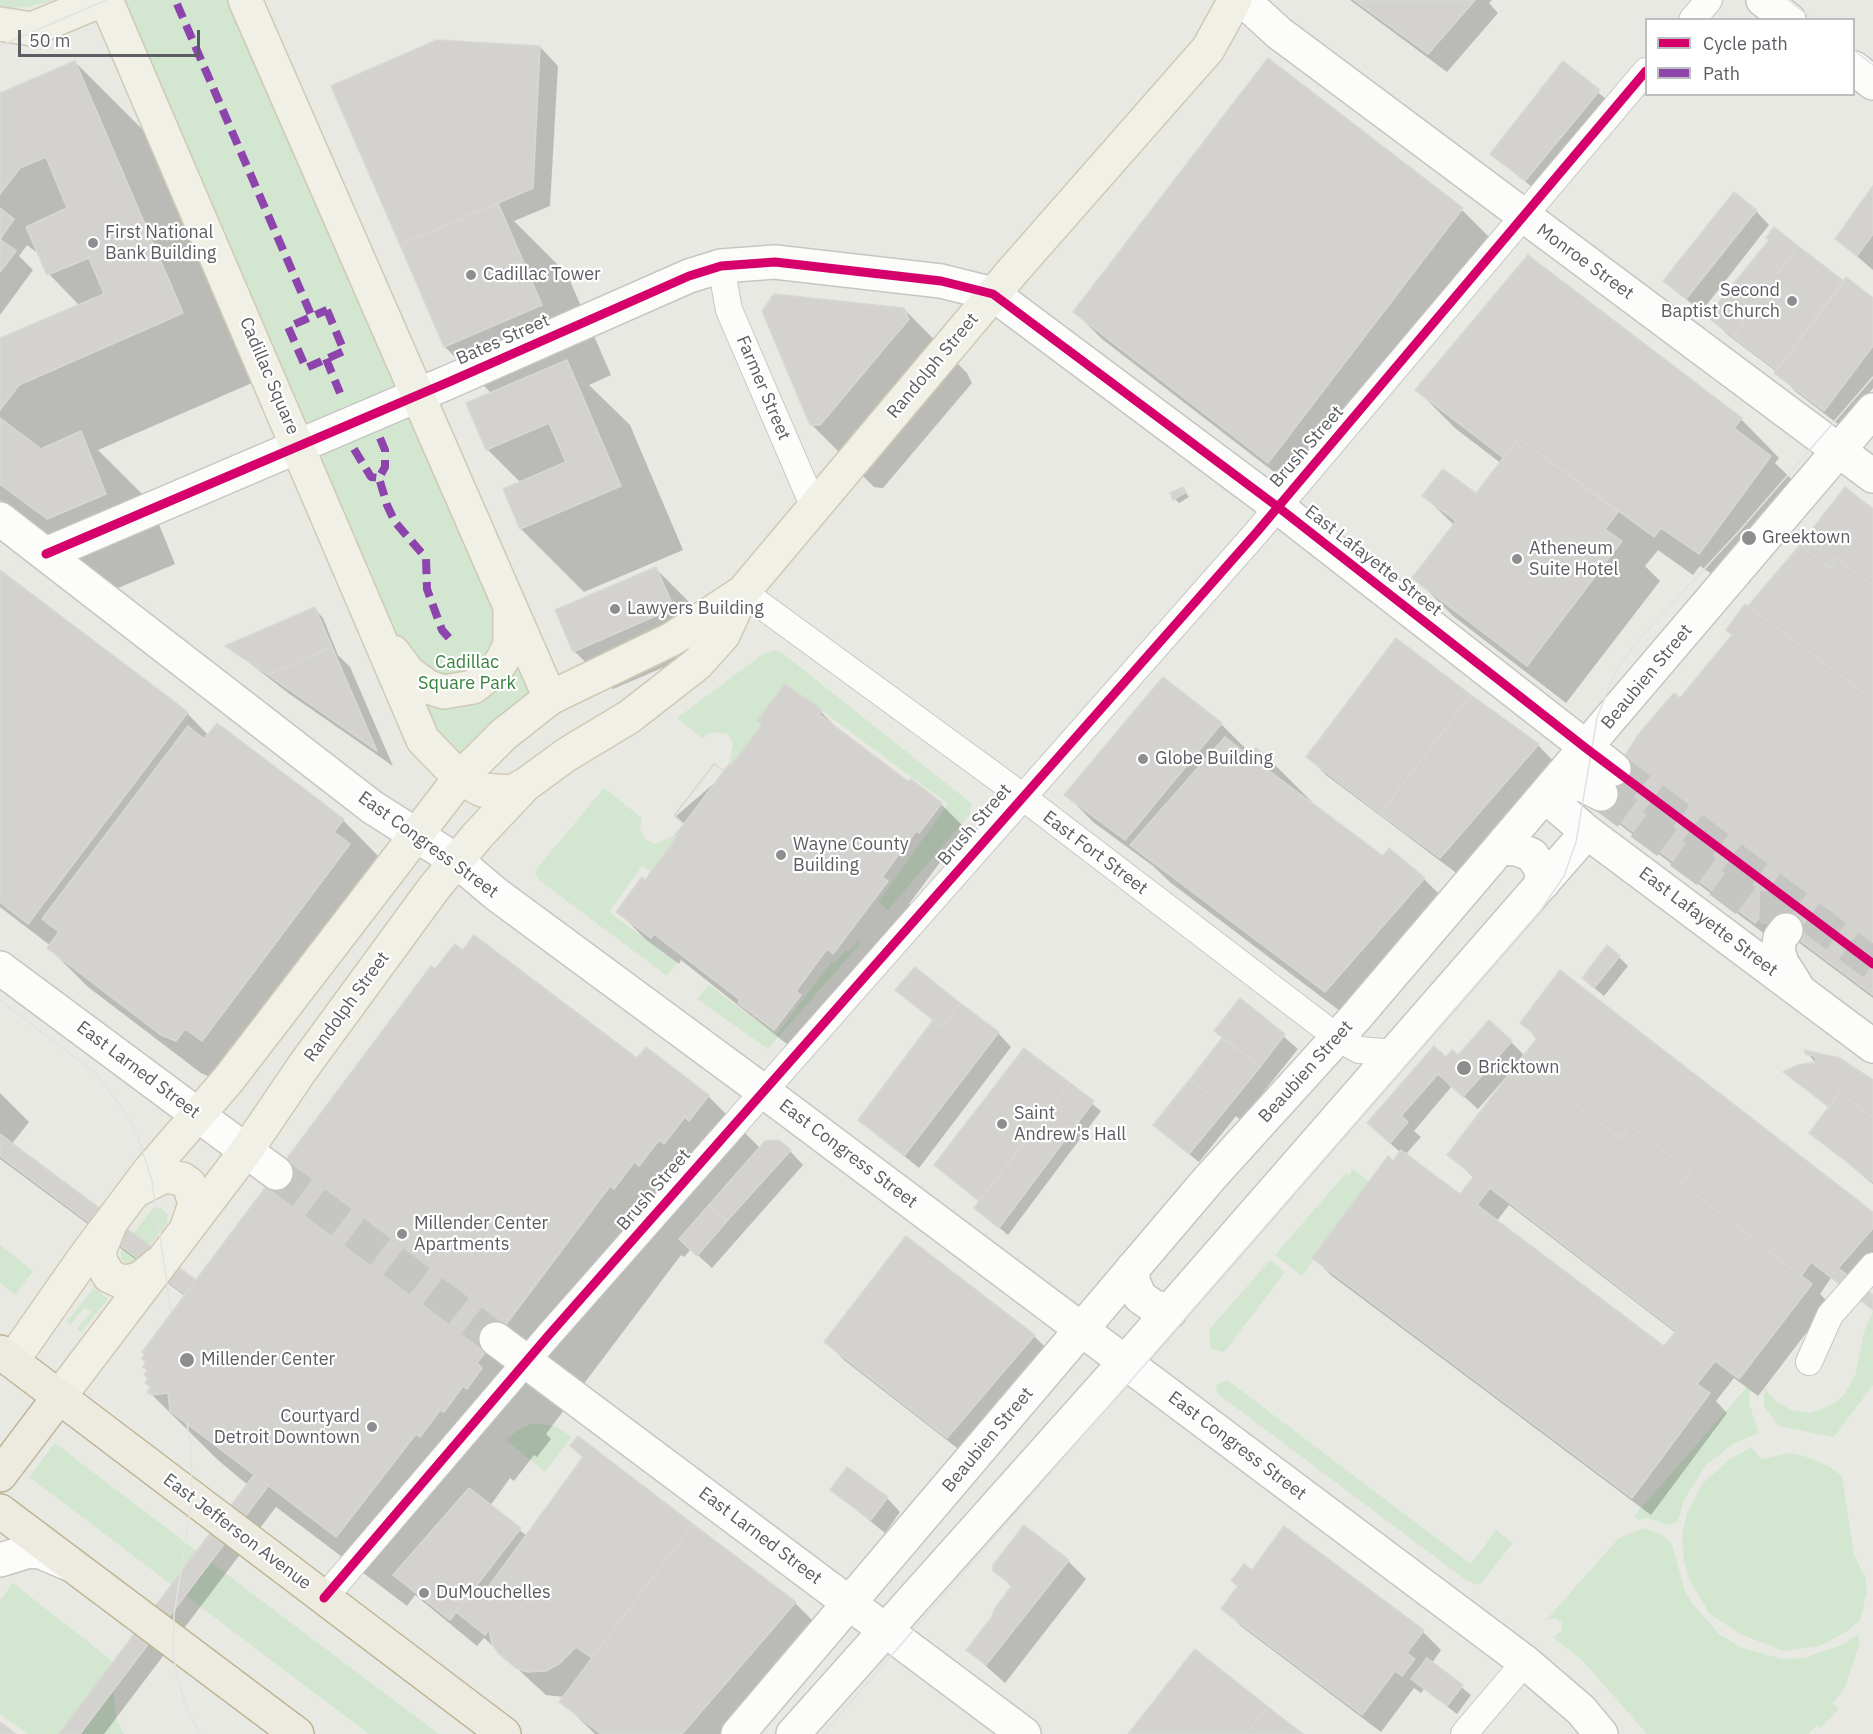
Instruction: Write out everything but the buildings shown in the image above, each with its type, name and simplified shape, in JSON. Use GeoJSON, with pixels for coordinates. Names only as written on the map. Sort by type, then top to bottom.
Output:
{"type":"FeatureCollection","features":[{"type":"Feature","properties":{"kind":"highway","name":"East Jefferson Avenue"},"geometry":{"type":"LineString","coordinates":[[4,1363],[58,1397],[504,1734]]}},
{"type":"Feature","properties":{"kind":"highway","name":"Randolph Street"},"geometry":{"type":"LineString","coordinates":[[0,1475],[58,1397]]}},
{"type":"Feature","properties":{"kind":"highway"},"geometry":{"type":"LineString","coordinates":[[0,1511],[297,1734]]}},
{"type":"Feature","properties":{"kind":"main road"},"geometry":{"type":"LineString","coordinates":[[0,24],[32,29],[104,0]]}},
{"type":"Feature","properties":{"kind":"main road","name":"Cadillac Square"},"geometry":{"type":"LineString","coordinates":[[104,0],[299,446],[423,740],[460,778],[482,790],[499,793],[511,792],[525,785]]}},
{"type":"Feature","properties":{"kind":"main road"},"geometry":{"type":"LineString","coordinates":[[245,0],[416,396],[550,698]]}},
{"type":"Feature","properties":{"kind":"main road","name":"Randolph Street"},"geometry":{"type":"LineString","coordinates":[[58,1397],[246,1151],[303,1067],[457,861],[525,785],[566,755],[629,717],[698,664],[723,635],[743,592],[993,294],[1208,49],[1235,0]]}},
{"type":"Feature","properties":{"kind":"main road","name":"Randolph Street"},"geometry":{"type":"LineString","coordinates":[[4,1363],[169,1146],[199,1115],[265,1032],[460,778],[503,735],[550,698],[672,639],[743,592]]}},
{"type":"Feature","properties":{"kind":"main road"},"geometry":{"type":"LineString","coordinates":[[377,632],[408,672],[428,687],[444,692],[458,691],[472,687],[489,675],[503,659],[510,644],[509,606]]}},
{"type":"Feature","properties":{"kind":"main road"},"geometry":{"type":"LineString","coordinates":[[265,1032],[259,1053],[262,1064],[268,1071],[288,1075],[303,1067]]}},
{"type":"Feature","properties":{"kind":"main road"},"geometry":{"type":"LineString","coordinates":[[135,1191],[164,1176],[182,1179],[189,1184],[195,1204],[186,1231]]}},
{"type":"Feature","properties":{"kind":"main road"},"geometry":{"type":"LineString","coordinates":[[111,1223],[100,1249],[100,1260],[109,1276],[122,1282],[131,1281],[141,1278],[163,1261]]}},
{"type":"Feature","properties":{"kind":"street","name":"Monroe Street"},"geometry":{"type":"LineString","coordinates":[[1244,0],[1279,33],[1873,476]]}},
{"type":"Feature","properties":{"kind":"street"},"geometry":{"type":"LineString","coordinates":[[1694,18],[1709,0]]}},
{"type":"Feature","properties":{"kind":"street"},"geometry":{"type":"LineString","coordinates":[[1763,0],[1786,18]]}},
{"type":"Feature","properties":{"kind":"street"},"geometry":{"type":"LineString","coordinates":[[0,38],[32,29]]}},
{"type":"Feature","properties":{"kind":"street"},"geometry":{"type":"LineString","coordinates":[[1855,69],[1873,83]]}},
{"type":"Feature","properties":{"kind":"street","name":"Brush Street"},"geometry":{"type":"LineString","coordinates":[[324,1598],[526,1360],[1278,507],[1645,73]]}},
{"type":"Feature","properties":{"kind":"street","name":"Bates Street"},"geometry":{"type":"LineString","coordinates":[[46,554],[416,396],[689,276],[721,266],[775,262],[941,281],[993,294]]}},
{"type":"Feature","properties":{"kind":"street","name":"Farmer Street"},"geometry":{"type":"LineString","coordinates":[[721,266],[729,310],[814,507]]}},
{"type":"Feature","properties":{"kind":"street","name":"East Lafayette Street"},"geometry":{"type":"LineString","coordinates":[[993,294],[1278,507],[1587,749],[1608,782],[1573,784],[1547,794],[1587,832],[1873,1046]]}},
{"type":"Feature","properties":{"kind":"street","name":"Beaubien Street"},"geometry":{"type":"LineString","coordinates":[[738,1734],[851,1604],[1209,1179],[1338,1038],[1587,749],[1873,410]]}},
{"type":"Feature","properties":{"kind":"street","name":"East Congress Street"},"geometry":{"type":"LineString","coordinates":[[0,519],[372,807],[457,861],[496,894],[763,1091],[1525,1662],[1581,1710],[1601,1734]]}},
{"type":"Feature","properties":{"kind":"street","name":"East Fort Street"},"geometry":{"type":"LineString","coordinates":[[743,592],[1022,797],[1338,1038],[1359,1050],[1395,1053]]}},
{"type":"Feature","properties":{"kind":"street"},"geometry":{"type":"LineString","coordinates":[[793,1734],[1170,1312],[1587,832]]}},
{"type":"Feature","properties":{"kind":"street"},"geometry":{"type":"LineString","coordinates":[[1500,848],[1517,849],[1532,855],[1540,867],[1543,883]]}},
{"type":"Feature","properties":{"kind":"street"},"geometry":{"type":"LineString","coordinates":[[1786,930],[1780,938],[1778,951],[1782,963],[1798,989]]}},
{"type":"Feature","properties":{"kind":"street","name":"East Larned Street"},"geometry":{"type":"LineString","coordinates":[[0,968],[276,1173]]}},
{"type":"Feature","properties":{"kind":"street"},"geometry":{"type":"LineString","coordinates":[[1809,1362],[1830,1316],[1873,1266]]}},
{"type":"Feature","properties":{"kind":"street"},"geometry":{"type":"LineString","coordinates":[[1133,1268],[1133,1281],[1140,1297],[1153,1306],[1170,1312]]}},
{"type":"Feature","properties":{"kind":"street","name":"East Larned Street"},"geometry":{"type":"LineString","coordinates":[[496,1338],[886,1628],[1024,1734]]}},
{"type":"Feature","properties":{"kind":"street"},"geometry":{"type":"LineString","coordinates":[[0,1560],[21,1552],[41,1552],[73,1566]]}},
{"type":"Feature","properties":{"kind":"street"},"geometry":{"type":"LineString","coordinates":[[1464,1734],[1525,1662]]}},
{"type":"Feature","properties":{"kind":"green space"},"geometry":{"type":"Polygon","coordinates":[[[0,0],[55,0],[28,7],[7,8],[0,7],[0,0]]]}},
{"type":"Feature","properties":{"kind":"green space","name":"Cadillac Square Park"},"geometry":{"type":"Polygon","coordinates":[[[106,0],[245,0],[550,698],[460,778],[423,740],[106,0]]]}},
{"type":"Feature","properties":{"kind":"green space"},"geometry":{"type":"Polygon","coordinates":[[[775,650],[781,652],[971,803],[970,814],[888,910],[878,902],[948,804],[786,684],[758,721],[762,725],[731,766],[729,764],[733,744],[727,734],[712,732],[702,738],[677,718],[763,654],[775,650]]]}},
{"type":"Feature","properties":{"kind":"green space"},"geometry":{"type":"Polygon","coordinates":[[[604,788],[642,818],[640,830],[646,840],[656,844],[675,835],[677,837],[651,872],[642,866],[609,912],[677,963],[667,976],[540,881],[535,873],[604,788]]]}},
{"type":"Feature","properties":{"kind":"green space"},"geometry":{"type":"Polygon","coordinates":[[[858,940],[860,944],[768,1049],[697,999],[709,985],[776,1035],[832,961],[834,963],[846,950],[849,951],[858,940]]]}},
{"type":"Feature","properties":{"kind":"green space"},"geometry":{"type":"Polygon","coordinates":[[[1353,1169],[1370,1182],[1302,1276],[1275,1255],[1346,1173],[1349,1175],[1353,1169]]]}},
{"type":"Feature","properties":{"kind":"green space"},"geometry":{"type":"Polygon","coordinates":[[[161,1207],[168,1215],[167,1223],[138,1262],[127,1266],[121,1259],[121,1250],[150,1212],[154,1208],[161,1207]]]}},
{"type":"Feature","properties":{"kind":"green space"},"geometry":{"type":"Polygon","coordinates":[[[0,1245],[33,1271],[15,1295],[0,1283],[0,1245]]]}},
{"type":"Feature","properties":{"kind":"green space"},"geometry":{"type":"Polygon","coordinates":[[[1270,1260],[1285,1272],[1224,1352],[1211,1349],[1209,1330],[1270,1260]]]}},
{"type":"Feature","properties":{"kind":"green space"},"geometry":{"type":"Polygon","coordinates":[[[94,1288],[108,1299],[81,1332],[77,1329],[91,1312],[85,1307],[70,1325],[67,1321],[94,1288]]]}},
{"type":"Feature","properties":{"kind":"green space"},"geometry":{"type":"Polygon","coordinates":[[[1873,1311],[1873,1385],[1837,1433],[1833,1437],[1779,1426],[1764,1406],[1764,1388],[1776,1401],[1791,1410],[1811,1413],[1833,1404],[1843,1396],[1855,1376],[1864,1332],[1873,1311]]]}},
{"type":"Feature","properties":{"kind":"green space"},"geometry":{"type":"Polygon","coordinates":[[[1227,1380],[1471,1564],[1496,1530],[1513,1543],[1482,1582],[1478,1585],[1466,1580],[1217,1393],[1216,1385],[1227,1380]]]}},
{"type":"Feature","properties":{"kind":"green space"},"geometry":{"type":"Polygon","coordinates":[[[1747,1387],[1750,1390],[1749,1403],[1759,1433],[1734,1443],[1706,1465],[1684,1500],[1678,1521],[1669,1525],[1647,1518],[1638,1520],[1634,1516],[1747,1387]]]}},
{"type":"Feature","properties":{"kind":"green space"},"geometry":{"type":"Polygon","coordinates":[[[533,1423],[555,1426],[572,1437],[545,1472],[506,1440],[518,1430],[533,1423]]]}},
{"type":"Feature","properties":{"kind":"green space"},"geometry":{"type":"Polygon","coordinates":[[[55,1443],[439,1734],[369,1734],[29,1477],[55,1443]]]}},
{"type":"Feature","properties":{"kind":"green space"},"geometry":{"type":"Polygon","coordinates":[[[1751,1447],[1761,1459],[1790,1453],[1828,1466],[1842,1476],[1854,1555],[1866,1579],[1867,1592],[1860,1620],[1846,1632],[1820,1646],[1784,1651],[1740,1634],[1710,1614],[1690,1582],[1684,1562],[1682,1534],[1687,1513],[1703,1483],[1729,1460],[1751,1447]]]}},
{"type":"Feature","properties":{"kind":"green space"},"geometry":{"type":"Polygon","coordinates":[[[1644,1528],[1664,1536],[1672,1544],[1685,1591],[1692,1603],[1719,1634],[1740,1647],[1782,1659],[1804,1658],[1844,1644],[1859,1634],[1859,1646],[1845,1687],[1832,1704],[1839,1709],[1821,1728],[1817,1725],[1808,1734],[1647,1734],[1582,1660],[1553,1637],[1562,1631],[1562,1623],[1556,1618],[1546,1620],[1619,1538],[1644,1528]]]}},
{"type":"Feature","properties":{"kind":"green space"},"geometry":{"type":"Polygon","coordinates":[[[13,1583],[111,1660],[116,1718],[124,1734],[28,1734],[0,1714],[0,1600],[13,1583]]]}},
{"type":"Feature","properties":{"kind":"tunnel"},"geometry":{"type":"LineString","coordinates":[[1614,769],[1873,964]]}},
{"type":"Feature","properties":{"kind":"tunnel"},"geometry":{"type":"LineString","coordinates":[[1601,794],[1754,907],[1798,908]]}},
{"type":"Feature","properties":{"kind":"tunnel"},"geometry":{"type":"LineString","coordinates":[[276,1173],[496,1339]]}},
{"type":"Feature","properties":{"kind":"tram line"},"geometry":{"type":"LineString","coordinates":[[0,46],[106,0]]}},
{"type":"Feature","properties":{"kind":"tram line"},"geometry":{"type":"LineString","coordinates":[[1788,0],[1811,18]]}},
{"type":"Feature","properties":{"kind":"tram line"},"geometry":{"type":"LineString","coordinates":[[1855,51],[1873,65]]}},
{"type":"Feature","properties":{"kind":"tram line"},"geometry":{"type":"LineString","coordinates":[[823,1734],[1541,910],[1564,876],[1576,842],[1597,718],[1615,672],[1635,644],[1741,529],[1873,377]]}},
{"type":"Feature","properties":{"kind":"tram line"},"geometry":{"type":"LineString","coordinates":[[0,1000],[97,1074],[126,1114],[138,1137],[152,1181],[171,1312]]}},
{"type":"Feature","properties":{"kind":"tram line"},"geometry":{"type":"LineString","coordinates":[[187,1424],[191,1447],[192,1499],[174,1615],[173,1652],[178,1681],[187,1709],[200,1734]]}},
{"type":"Feature","properties":{"kind":"marked path"},"geometry":{"type":"LineString","coordinates":[[177,4],[312,317]]}},
{"type":"Feature","properties":{"kind":"marked path"},"geometry":{"type":"LineString","coordinates":[[327,310],[344,351],[306,368],[288,327],[327,310]]}},
{"type":"Feature","properties":{"kind":"marked path"},"geometry":{"type":"LineString","coordinates":[[326,359],[340,393]]}},
{"type":"Feature","properties":{"kind":"marked path"},"geometry":{"type":"LineString","coordinates":[[380,438],[385,450],[385,467],[379,478],[387,505],[395,522],[426,558],[427,589],[442,630],[450,639]]}},
{"type":"Feature","properties":{"kind":"marked path"},"geometry":{"type":"LineString","coordinates":[[354,449],[371,477],[379,478]]}},
{"type":"Feature","properties":{"kind":"cycle path"},"geometry":{"type":"LineString","coordinates":[[324,1598],[548,1336],[1256,533],[1645,72]]}},
{"type":"Feature","properties":{"kind":"cycle path"},"geometry":{"type":"LineString","coordinates":[[46,554],[451,381],[689,276],[721,266],[775,262],[941,281],[993,294],[1278,507],[1587,749],[1873,964]]}},
{"type":"Feature","properties":{"kind":"place","name":"First National Bank Building"},"geometry":{"type":"Point","coordinates":[93,243]}},
{"type":"Feature","properties":{"kind":"place","name":"Cadillac Tower"},"geometry":{"type":"Point","coordinates":[471,275]}},
{"type":"Feature","properties":{"kind":"place","name":"Second Baptist Church"},"geometry":{"type":"Point","coordinates":[1792,301]}},
{"type":"Feature","properties":{"kind":"place","name":"Greektown"},"geometry":{"type":"Point","coordinates":[1749,538]}},
{"type":"Feature","properties":{"kind":"place","name":"Atheneum Suite Hotel"},"geometry":{"type":"Point","coordinates":[1517,559]}},
{"type":"Feature","properties":{"kind":"place","name":"Lawyers Building"},"geometry":{"type":"Point","coordinates":[615,609]}},
{"type":"Feature","properties":{"kind":"place","name":"Globe Building"},"geometry":{"type":"Point","coordinates":[1143,759]}},
{"type":"Feature","properties":{"kind":"place","name":"Wayne County Building"},"geometry":{"type":"Point","coordinates":[781,855]}},
{"type":"Feature","properties":{"kind":"place","name":"Bricktown"},"geometry":{"type":"Point","coordinates":[1464,1068]}},
{"type":"Feature","properties":{"kind":"place","name":"Saint Andrew's Hall"},"geometry":{"type":"Point","coordinates":[1002,1124]}},
{"type":"Feature","properties":{"kind":"place","name":"Millender Center Apartments"},"geometry":{"type":"Point","coordinates":[402,1234]}},
{"type":"Feature","properties":{"kind":"place","name":"Millender Center"},"geometry":{"type":"Point","coordinates":[187,1360]}},
{"type":"Feature","properties":{"kind":"place","name":"Courtyard Detroit Downtown"},"geometry":{"type":"Point","coordinates":[372,1427]}},
{"type":"Feature","properties":{"kind":"place","name":"DuMouchelles"},"geometry":{"type":"Point","coordinates":[424,1593]}}]}
